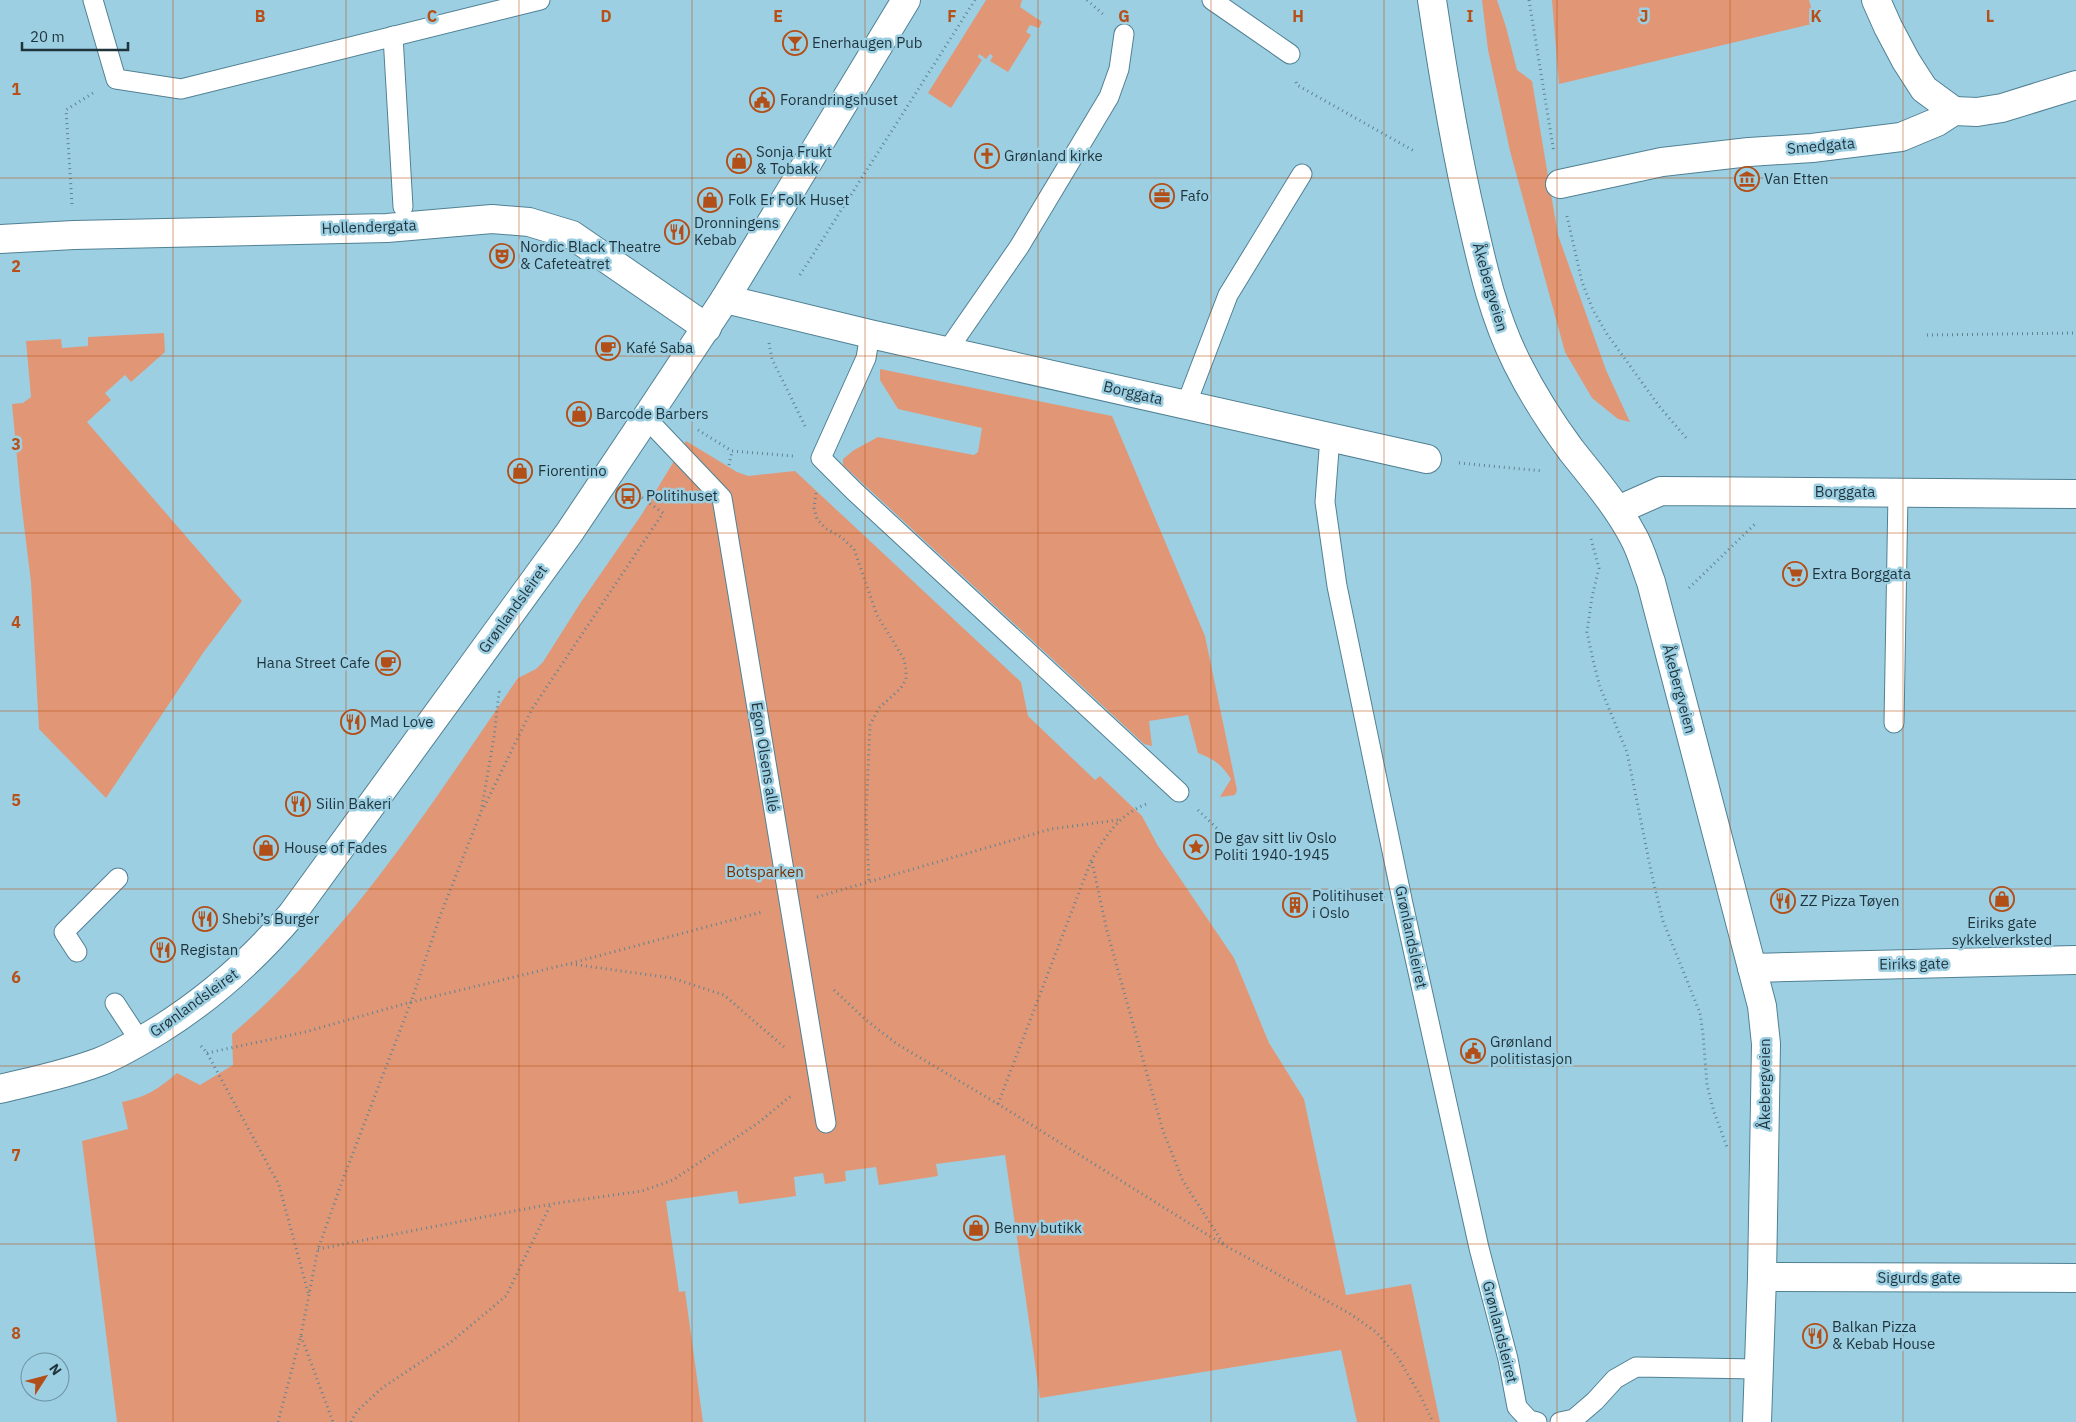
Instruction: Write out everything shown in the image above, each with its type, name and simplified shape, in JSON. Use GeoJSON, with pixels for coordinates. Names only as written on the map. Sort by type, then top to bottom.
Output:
{"type":"FeatureCollection","features":[{"type":"Feature","properties":{"kind":"street","name":"Grønlandsleiret"},"geometry":{"type":"LineString","coordinates":[[0,1089],[91,1065],[120,1053],[213,993],[268,943],[326,868],[569,533],[707,328],[906,0]]}},
{"type":"Feature","properties":{"kind":"street","name":"Åkebergveien"},"geometry":{"type":"LineString","coordinates":[[1432,0],[1454,140],[1486,284],[1500,328],[1518,365],[1560,434],[1618,510],[1634,537],[1651,582],[1762,1006],[1766,1044],[1762,1277],[1756,1422]]}},
{"type":"Feature","properties":{"kind":"street"},"geometry":{"type":"LineString","coordinates":[[1876,0],[1906,61],[1924,89],[1954,111],[1977,112],[2002,108],[2076,85]]}},
{"type":"Feature","properties":{"kind":"street","name":"Smedgata"},"geometry":{"type":"LineString","coordinates":[[1560,184],[1662,162],[1749,152],[1812,148],[1901,137],[1937,122],[1954,111]]}},
{"type":"Feature","properties":{"kind":"street","name":"Hollendergata"},"geometry":{"type":"LineString","coordinates":[[0,239],[74,235],[387,228],[492,219],[529,222],[572,235],[707,328]]}},
{"type":"Feature","properties":{"kind":"street","name":"Borggata"},"geometry":{"type":"LineString","coordinates":[[725,299],[870,334],[1427,460]]}},
{"type":"Feature","properties":{"kind":"street","name":"Borggata"},"geometry":{"type":"LineString","coordinates":[[1618,510],[1661,491],[2076,494]]}},
{"type":"Feature","properties":{"kind":"street","name":"Eiriks gate"},"geometry":{"type":"LineString","coordinates":[[1752,968],[2076,960]]}},
{"type":"Feature","properties":{"kind":"street","name":"Sigurds gate"},"geometry":{"type":"LineString","coordinates":[[1762,1277],[2076,1278]]}},
{"type":"Feature","properties":{"kind":"lane"},"geometry":{"type":"LineString","coordinates":[[93,0],[116,79],[180,89],[540,0]]}},
{"type":"Feature","properties":{"kind":"lane"},"geometry":{"type":"LineString","coordinates":[[1212,0],[1290,54]]}},
{"type":"Feature","properties":{"kind":"lane"},"geometry":{"type":"LineString","coordinates":[[947,351],[1019,247],[1109,97],[1119,69],[1124,34]]}},
{"type":"Feature","properties":{"kind":"lane"},"geometry":{"type":"LineString","coordinates":[[393,36],[403,208]]}},
{"type":"Feature","properties":{"kind":"lane"},"geometry":{"type":"LineString","coordinates":[[1186,405],[1228,295],[1302,174]]}},
{"type":"Feature","properties":{"kind":"lane"},"geometry":{"type":"LineString","coordinates":[[870,334],[866,358],[821,458],[847,485],[1179,792]]}},
{"type":"Feature","properties":{"kind":"lane","name":"Egon Olsens allé"},"geometry":{"type":"LineString","coordinates":[[646,418],[722,498],[826,1123]]}},
{"type":"Feature","properties":{"kind":"lane","name":"Grønlandsleiret"},"geometry":{"type":"LineString","coordinates":[[1330,437],[1325,502],[1337,586],[1403,904],[1479,1248],[1508,1359],[1517,1407],[1529,1420],[1536,1422]]}},
{"type":"Feature","properties":{"kind":"lane"},"geometry":{"type":"LineString","coordinates":[[1894,723],[1898,493]]}},
{"type":"Feature","properties":{"kind":"lane"},"geometry":{"type":"LineString","coordinates":[[77,952],[64,932],[118,878]]}},
{"type":"Feature","properties":{"kind":"lane"},"geometry":{"type":"LineString","coordinates":[[115,1003],[140,1041]]}},
{"type":"Feature","properties":{"kind":"lane"},"geometry":{"type":"LineString","coordinates":[[1560,1422],[1574,1419],[1595,1401],[1615,1379],[1636,1367],[1758,1369]]}},
{"type":"Feature","properties":{"kind":"path"},"geometry":{"type":"LineString","coordinates":[[800,275],[975,0]]}},
{"type":"Feature","properties":{"kind":"path"},"geometry":{"type":"LineString","coordinates":[[1529,0],[1560,184],[1582,282],[1593,310],[1606,334],[1659,406],[1688,440]]}},
{"type":"Feature","properties":{"kind":"path"},"geometry":{"type":"LineString","coordinates":[[1290,54],[1297,85],[1414,151]]}},
{"type":"Feature","properties":{"kind":"path"},"geometry":{"type":"LineString","coordinates":[[74,235],[66,110],[116,79]]}},
{"type":"Feature","properties":{"kind":"path"},"geometry":{"type":"LineString","coordinates":[[1927,335],[2076,333]]}},
{"type":"Feature","properties":{"kind":"path"},"geometry":{"type":"LineString","coordinates":[[768,342],[772,359],[821,458],[814,508],[817,519],[854,549],[877,615],[904,659],[906,679],[901,688],[879,708],[870,725],[866,816],[870,882]]}},
{"type":"Feature","properties":{"kind":"path"},"geometry":{"type":"LineString","coordinates":[[696,428],[732,451],[821,458]]}},
{"type":"Feature","properties":{"kind":"path"},"geometry":{"type":"LineString","coordinates":[[1427,460],[1543,471]]}},
{"type":"Feature","properties":{"kind":"path"},"geometry":{"type":"LineString","coordinates":[[278,1422],[301,1335],[318,1249],[343,1178],[411,1002],[440,916],[481,812],[532,709],[664,513],[640,496]]}},
{"type":"Feature","properties":{"kind":"path"},"geometry":{"type":"LineString","coordinates":[[1689,588],[1756,523]]}},
{"type":"Feature","properties":{"kind":"path"},"geometry":{"type":"LineString","coordinates":[[1591,539],[1600,568],[1592,597],[1587,632],[1593,660],[1600,687],[1627,752],[1663,921],[1700,1013],[1704,1034],[1707,1085],[1727,1147]]}},
{"type":"Feature","properties":{"kind":"path"},"geometry":{"type":"LineString","coordinates":[[470,669],[499,692],[494,737],[481,812]]}},
{"type":"Feature","properties":{"kind":"path"},"geometry":{"type":"LineString","coordinates":[[998,1104],[1091,861],[1118,820],[1138,807],[1179,792],[1229,840]]}},
{"type":"Feature","properties":{"kind":"path"},"geometry":{"type":"LineString","coordinates":[[207,1053],[305,1032],[411,1002],[568,964],[870,882],[1052,829],[1118,820]]}},
{"type":"Feature","properties":{"kind":"path"},"geometry":{"type":"LineString","coordinates":[[1091,861],[1107,932],[1162,1132],[1183,1181],[1224,1245]]}},
{"type":"Feature","properties":{"kind":"path"},"geometry":{"type":"LineString","coordinates":[[318,1249],[551,1204],[642,1192],[673,1180],[758,1123],[786,1099],[818,1078],[724,995],[672,978],[568,964]]}},
{"type":"Feature","properties":{"kind":"path"},"geometry":{"type":"LineString","coordinates":[[833,989],[866,1020],[897,1044],[998,1104],[1224,1245],[1349,1313],[1376,1332],[1397,1356],[1420,1395],[1433,1422]]}},
{"type":"Feature","properties":{"kind":"path"},"geometry":{"type":"LineString","coordinates":[[201,1046],[207,1053],[280,1186],[309,1297]]}},
{"type":"Feature","properties":{"kind":"path"},"geometry":{"type":"LineString","coordinates":[[351,1422],[357,1411],[382,1388],[451,1342],[506,1296],[551,1204]]}},
{"type":"Feature","properties":{"kind":"path"},"geometry":{"type":"LineString","coordinates":[[301,1335],[333,1422]]}},
{"type":"Feature","properties":{"kind":"green space"},"geometry":{"type":"Polygon","coordinates":[[[986,0],[1022,0],[1020,7],[1042,22],[1039,28],[1030,25],[1026,32],[1031,35],[1008,72],[990,61],[993,56],[990,54],[986,59],[979,54],[978,57],[982,60],[951,108],[928,93],[986,0]]]}},
{"type":"Feature","properties":{"kind":"green space"},"geometry":{"type":"Polygon","coordinates":[[[1482,0],[1497,0],[1517,70],[1532,81],[1558,235],[1606,370],[1630,422],[1618,419],[1592,398],[1565,352],[1510,151],[1488,50],[1482,0]]]}},
{"type":"Feature","properties":{"kind":"green space"},"geometry":{"type":"Polygon","coordinates":[[[1552,0],[1809,0],[1816,23],[1559,84],[1552,0]]]}},
{"type":"Feature","properties":{"kind":"green space"},"geometry":{"type":"Polygon","coordinates":[[[164,333],[165,352],[131,382],[125,375],[105,393],[111,400],[87,422],[242,601],[203,653],[106,798],[39,729],[31,582],[12,404],[23,403],[31,397],[26,341],[61,339],[62,348],[88,346],[88,337],[164,333]]]}},
{"type":"Feature","properties":{"kind":"green space"},"geometry":{"type":"Polygon","coordinates":[[[880,369],[1112,416],[1205,636],[1237,790],[1235,795],[1220,797],[1231,779],[1217,763],[1198,753],[1188,715],[1149,721],[1152,746],[1144,744],[843,465],[843,459],[854,450],[878,437],[974,455],[978,452],[982,428],[898,409],[880,380],[880,369]]]}},
{"type":"Feature","properties":{"kind":"green space","name":"Botsparken"},"geometry":{"type":"Polygon","coordinates":[[[686,441],[737,472],[748,476],[795,471],[1021,682],[1028,716],[1095,780],[1100,776],[1142,816],[1158,846],[1234,958],[1269,1043],[1304,1099],[1346,1295],[1411,1284],[1440,1422],[1357,1422],[1341,1350],[1040,1398],[1005,1155],[936,1164],[938,1176],[879,1185],[876,1167],[845,1171],[846,1181],[825,1184],[823,1173],[794,1177],[796,1196],[739,1204],[737,1191],[666,1201],[679,1292],[685,1291],[703,1422],[117,1422],[82,1141],[128,1129],[122,1102],[152,1092],[177,1073],[200,1085],[233,1065],[232,1034],[314,954],[387,866],[518,678],[536,669],[543,662],[581,602],[642,514],[686,441]]]}},
{"type":"Feature","properties":{"kind":"place","name":"Enerhaugen Pub"},"geometry":{"type":"Point","coordinates":[795,43]}},
{"type":"Feature","properties":{"kind":"place","name":"Forandringshuset"},"geometry":{"type":"Point","coordinates":[762,100]}},
{"type":"Feature","properties":{"kind":"place","name":"Grønland kirke"},"geometry":{"type":"Point","coordinates":[987,156]}},
{"type":"Feature","properties":{"kind":"place","name":"Sonja Frukt & Tobakk"},"geometry":{"type":"Point","coordinates":[739,161]}},
{"type":"Feature","properties":{"kind":"place","name":"Van Etten"},"geometry":{"type":"Point","coordinates":[1747,179]}},
{"type":"Feature","properties":{"kind":"place","name":"Fafo"},"geometry":{"type":"Point","coordinates":[1162,196]}},
{"type":"Feature","properties":{"kind":"place","name":"Folk Er Folk Huset"},"geometry":{"type":"Point","coordinates":[710,200]}},
{"type":"Feature","properties":{"kind":"place","name":"Dronningens Kebab"},"geometry":{"type":"Point","coordinates":[677,232]}},
{"type":"Feature","properties":{"kind":"place","name":"Nordic Black Theatre & Cafeteatret"},"geometry":{"type":"Point","coordinates":[502,256]}},
{"type":"Feature","properties":{"kind":"place","name":"Kafé Saba"},"geometry":{"type":"Point","coordinates":[608,348]}},
{"type":"Feature","properties":{"kind":"place","name":"Barcode Barbers"},"geometry":{"type":"Point","coordinates":[579,414]}},
{"type":"Feature","properties":{"kind":"place","name":"Fiorentino"},"geometry":{"type":"Point","coordinates":[520,471]}},
{"type":"Feature","properties":{"kind":"place","name":"Politihuset"},"geometry":{"type":"Point","coordinates":[628,496]}},
{"type":"Feature","properties":{"kind":"place","name":"Extra Borggata"},"geometry":{"type":"Point","coordinates":[1795,574]}},
{"type":"Feature","properties":{"kind":"place","name":"Hana Street Cafe"},"geometry":{"type":"Point","coordinates":[388,663]}},
{"type":"Feature","properties":{"kind":"place","name":"Mad Love"},"geometry":{"type":"Point","coordinates":[353,722]}},
{"type":"Feature","properties":{"kind":"place","name":"Silin Bakeri"},"geometry":{"type":"Point","coordinates":[298,804]}},
{"type":"Feature","properties":{"kind":"place","name":"De gav sitt liv Oslo Politi 1940-1945"},"geometry":{"type":"Point","coordinates":[1196,847]}},
{"type":"Feature","properties":{"kind":"place","name":"House of Fades"},"geometry":{"type":"Point","coordinates":[266,848]}},
{"type":"Feature","properties":{"kind":"place","name":"Eiriks gate sykkelverksted"},"geometry":{"type":"Point","coordinates":[2002,899]}},
{"type":"Feature","properties":{"kind":"place","name":"ZZ Pizza Tøyen"},"geometry":{"type":"Point","coordinates":[1783,901]}},
{"type":"Feature","properties":{"kind":"place","name":"Politihuset i Oslo"},"geometry":{"type":"Point","coordinates":[1295,905]}},
{"type":"Feature","properties":{"kind":"place","name":"Shebi’s Burger"},"geometry":{"type":"Point","coordinates":[205,919]}},
{"type":"Feature","properties":{"kind":"place","name":"Registan"},"geometry":{"type":"Point","coordinates":[163,950]}},
{"type":"Feature","properties":{"kind":"place","name":"Grønland politistasjon"},"geometry":{"type":"Point","coordinates":[1473,1051]}},
{"type":"Feature","properties":{"kind":"place","name":"Benny butikk"},"geometry":{"type":"Point","coordinates":[976,1228]}},
{"type":"Feature","properties":{"kind":"place","name":"Balkan Pizza & Kebab House"},"geometry":{"type":"Point","coordinates":[1815,1336]}}]}
